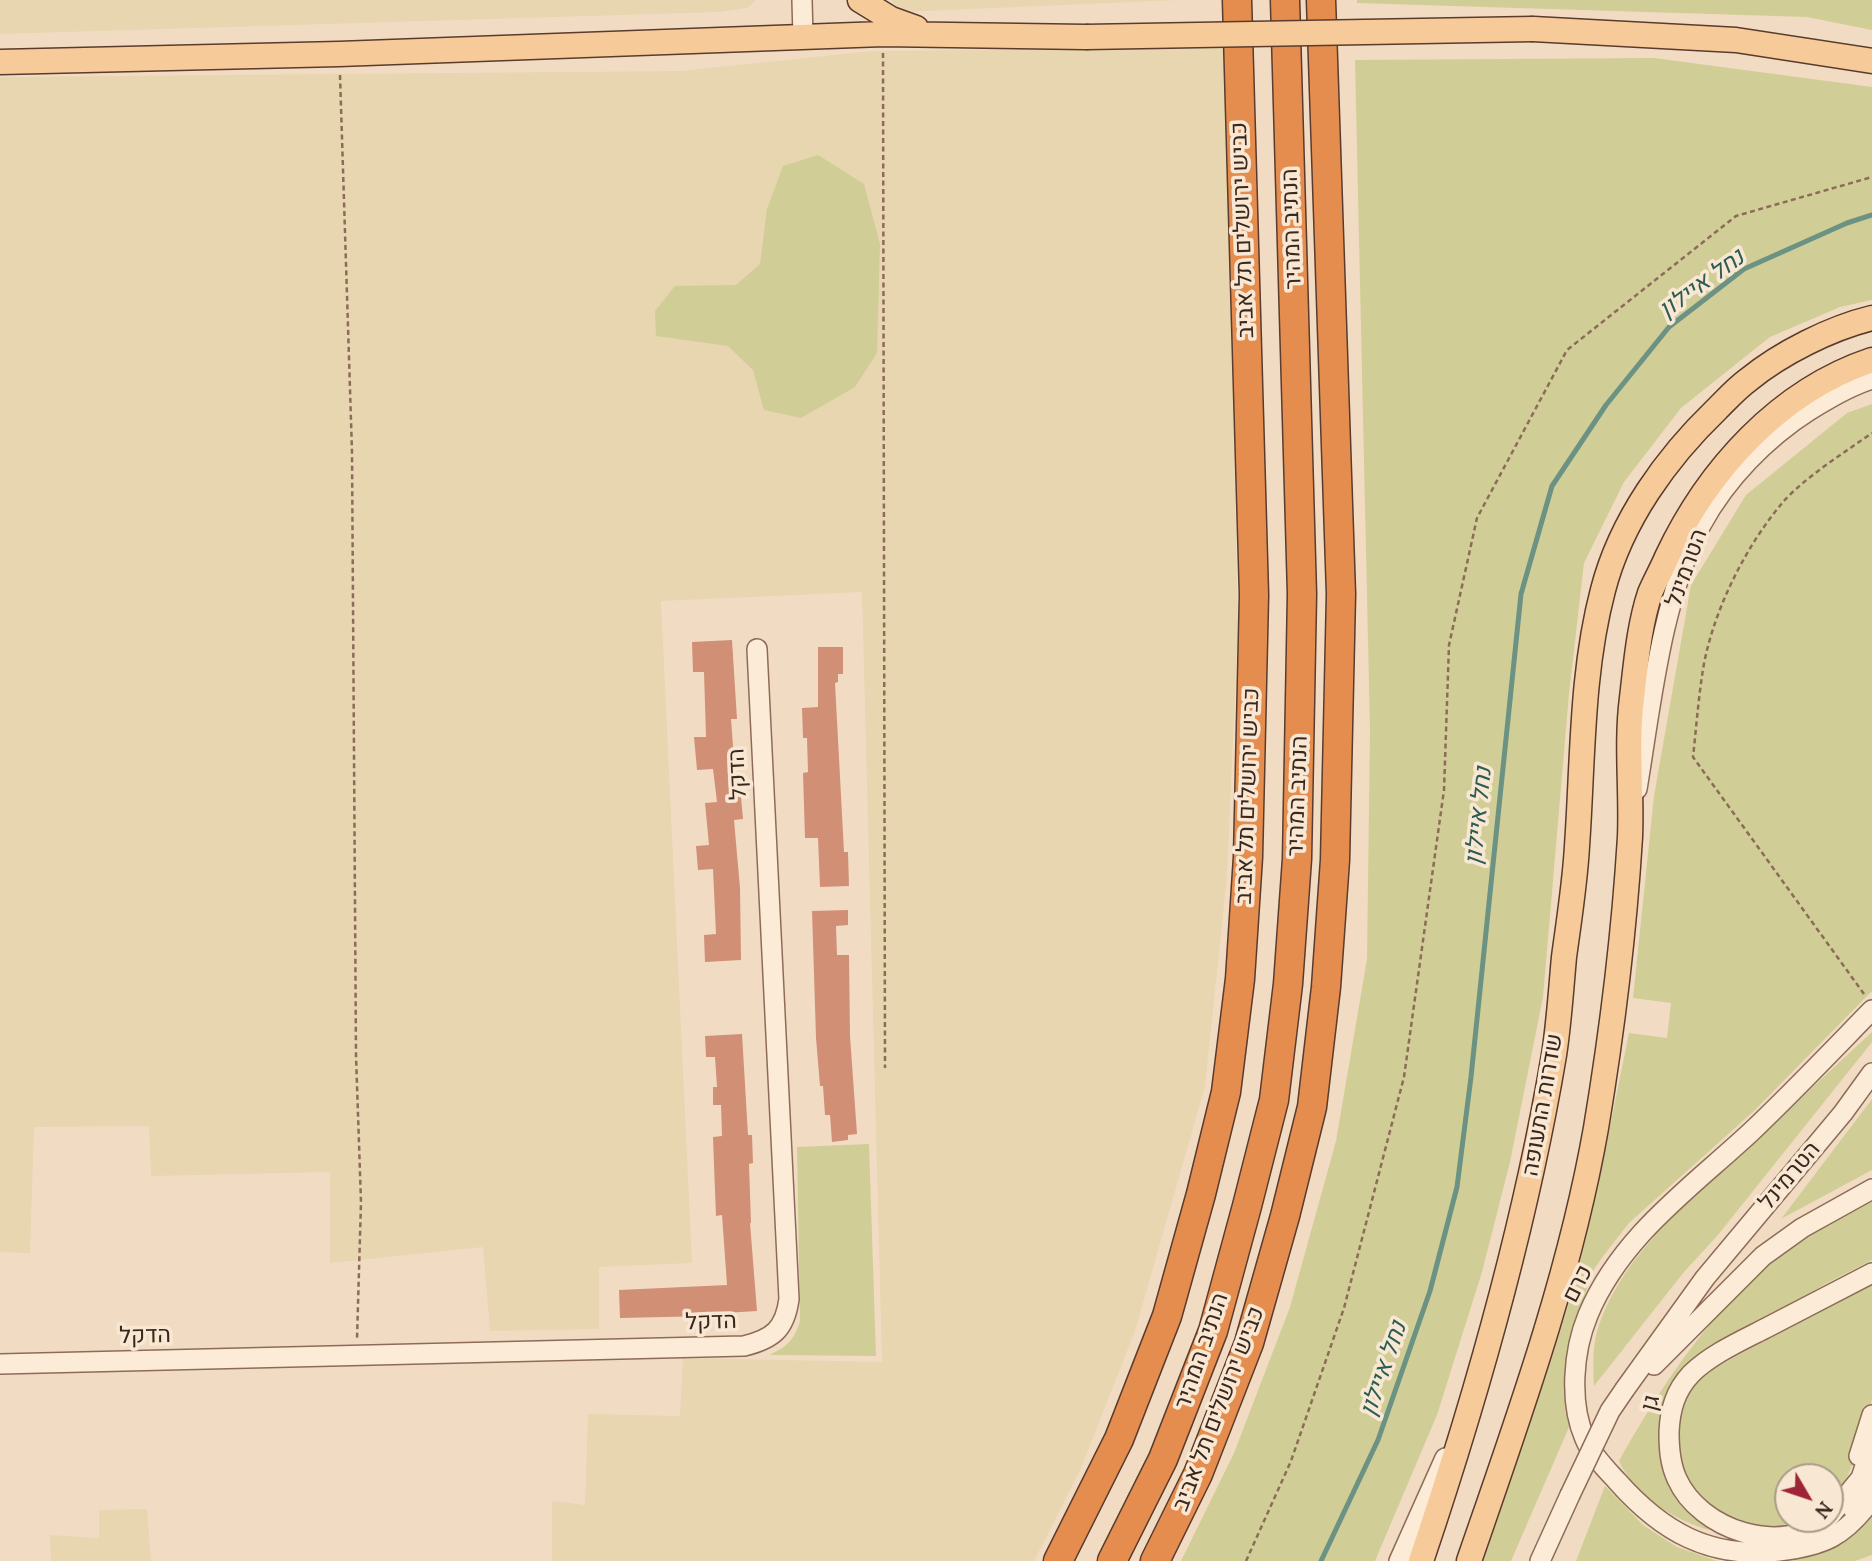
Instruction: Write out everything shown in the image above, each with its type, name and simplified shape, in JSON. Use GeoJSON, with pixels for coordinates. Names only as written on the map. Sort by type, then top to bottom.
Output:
{"type":"FeatureCollection","features":[{"type":"Feature","properties":{"kind":"highway","name":"כביש ירושלים תל אביב"},"geometry":{"type":"LineString","coordinates":[[1059,1561],[1119,1439],[1167,1316],[1226,1092],[1240,979],[1248,856],[1254,595],[1237,0]]}},
{"type":"Feature","properties":{"kind":"highway","name":"הנתיב המהיר"},"geometry":{"type":"LineString","coordinates":[[1112,1561],[1163,1459],[1213,1331],[1274,1100],[1288,984],[1297,859],[1302,594],[1286,0]]}},
{"type":"Feature","properties":{"kind":"highway","name":"כביש ירושלים תל אביב"},"geometry":{"type":"LineString","coordinates":[[1155,1561],[1198,1474],[1249,1343],[1312,1107],[1326,987],[1335,860],[1341,594],[1321,0]]}},
{"type":"Feature","properties":{"kind":"main road"},"geometry":{"type":"LineString","coordinates":[[860,0],[891,19],[940,36]]}},
{"type":"Feature","properties":{"kind":"main road"},"geometry":{"type":"LineString","coordinates":[[0,62],[339,54],[883,34],[1086,37],[1534,29],[1736,40],[1872,61]]}},
{"type":"Feature","properties":{"kind":"main road","name":"שדרות התעופה"},"geometry":{"type":"LineString","coordinates":[[1421,1561],[1471,1404],[1518,1234],[1538,1146],[1555,1049],[1577,850],[1586,692],[1593,635],[1604,586],[1622,539],[1646,494],[1674,455],[1706,419],[1749,379],[1835,328],[1872,318]]}},
{"type":"Feature","properties":{"kind":"main road"},"geometry":{"type":"LineString","coordinates":[[1469,1561],[1520,1416],[1571,1246],[1608,1056],[1630,835],[1631,702],[1650,593],[1689,513],[1724,467],[1780,408],[1854,366],[1872,360]]}},
{"type":"Feature","properties":{"kind":"street"},"geometry":{"type":"LineString","coordinates":[[802,0],[803,37]]}},
{"type":"Feature","properties":{"kind":"street","name":"הטרמינל"},"geometry":{"type":"LineString","coordinates":[[1630,835],[1660,651],[1684,567],[1701,525],[1724,489],[1759,449],[1792,422],[1830,398],[1872,379]]}},
{"type":"Feature","properties":{"kind":"street","name":"הדקל"},"geometry":{"type":"LineString","coordinates":[[0,1364],[744,1346],[761,1342],[781,1325],[787,1313],[789,1299],[757,649]]}},
{"type":"Feature","properties":{"kind":"street","name":"כרם"},"geometry":{"type":"LineString","coordinates":[[1862,1493],[1849,1514],[1832,1528],[1788,1550],[1751,1554],[1696,1543],[1671,1529],[1633,1500],[1585,1440],[1576,1404],[1577,1362],[1587,1318],[1623,1254],[1753,1130],[1870,1005]]}},
{"type":"Feature","properties":{"kind":"street","name":"הטרמינל"},"geometry":{"type":"LineString","coordinates":[[1626,1392],[1706,1278],[1872,1073]]}},
{"type":"Feature","properties":{"kind":"street"},"geometry":{"type":"LineString","coordinates":[[1843,1112],[1872,1080]]}},
{"type":"Feature","properties":{"kind":"street"},"geometry":{"type":"LineString","coordinates":[[1541,1560],[1610,1411],[1626,1392],[1763,1256],[1802,1228],[1872,1189]]}},
{"type":"Feature","properties":{"kind":"street","name":"גן"},"geometry":{"type":"LineString","coordinates":[[1794,1533],[1780,1536],[1755,1535],[1719,1523],[1705,1513],[1678,1481],[1670,1461],[1671,1406],[1692,1374],[1704,1364],[1743,1339],[1872,1273]]}},
{"type":"Feature","properties":{"kind":"street"},"geometry":{"type":"LineString","coordinates":[[1399,1561],[1471,1404]]}},
{"type":"Feature","properties":{"kind":"street"},"geometry":{"type":"LineString","coordinates":[[1862,1493],[1853,1474],[1872,1415]]}},
{"type":"Feature","properties":{"kind":"street"},"geometry":{"type":"LineString","coordinates":[[1862,1493],[1861,1478],[1872,1445]]}},
{"type":"Feature","properties":{"kind":"street","name":"גן"},"geometry":{"type":"LineString","coordinates":[[1844,1500],[1862,1493],[1872,1470]]}},
{"type":"Feature","properties":{"kind":"path"},"geometry":{"type":"LineString","coordinates":[[883,34],[885,1068]]}},
{"type":"Feature","properties":{"kind":"path"},"geometry":{"type":"LineString","coordinates":[[339,54],[352,452],[356,1042],[361,1202],[357,1355]]}},
{"type":"Feature","properties":{"kind":"path"},"geometry":{"type":"LineString","coordinates":[[1246,1561],[1291,1461],[1344,1308],[1404,1077],[1444,790],[1449,645],[1476,518],[1567,350],[1736,216],[1872,177]]}},
{"type":"Feature","properties":{"kind":"path"},"geometry":{"type":"LineString","coordinates":[[1870,1005],[1693,757],[1702,674],[1719,611],[1742,561],[1783,501],[1827,464],[1872,433]]}},
{"type":"Feature","properties":{"kind":"shaded area"},"geometry":{"type":"Polygon","coordinates":[[[0,0],[756,0],[747,8],[719,12],[0,34],[0,0]]]}},
{"type":"Feature","properties":{"kind":"shaded area"},"geometry":{"type":"Polygon","coordinates":[[[891,0],[1179,0],[902,12],[891,0]]]}},
{"type":"Feature","properties":{"kind":"shaded area"},"geometry":{"type":"Polygon","coordinates":[[[1357,0],[1872,0],[1872,30],[1807,17],[1357,3],[1357,0]]]}},
{"type":"Feature","properties":{"kind":"shaded area"},"geometry":{"type":"Polygon","coordinates":[[[1225,47],[1238,625],[1227,876],[1205,1086],[1135,1331],[1081,1468],[1034,1561],[552,1561],[552,1501],[585,1505],[588,1414],[680,1416],[683,1358],[882,1362],[862,592],[661,601],[692,1263],[599,1267],[599,1329],[490,1331],[483,1247],[330,1263],[330,1172],[151,1176],[149,1126],[34,1127],[30,1253],[0,1252],[0,77],[680,71],[873,51],[1225,47]]]}},
{"type":"Feature","properties":{"kind":"shaded area"},"geometry":{"type":"Polygon","coordinates":[[[1654,58],[1872,87],[1872,300],[1840,307],[1770,337],[1681,408],[1624,482],[1584,563],[1569,694],[1543,997],[1510,1162],[1482,1272],[1437,1415],[1375,1561],[1181,1561],[1234,1453],[1290,1307],[1336,1141],[1367,959],[1370,730],[1355,60],[1654,58]]]}},
{"type":"Feature","properties":{"kind":"shaded area"},"geometry":{"type":"Polygon","coordinates":[[[818,155],[864,184],[880,244],[877,353],[855,387],[801,418],[764,410],[753,370],[728,346],[656,336],[655,311],[675,286],[736,285],[760,264],[767,209],[783,166],[818,155]]]}},
{"type":"Feature","properties":{"kind":"shaded area"},"geometry":{"type":"Polygon","coordinates":[[[1872,404],[1872,991],[1754,1111],[1629,1223],[1601,1259],[1593,1271],[1571,1337],[1567,1359],[1573,1418],[1511,1561],[1479,1561],[1533,1413],[1580,1263],[1629,1033],[1667,1038],[1671,1003],[1633,998],[1654,796],[1691,585],[1746,495],[1847,413],[1872,404]]]}},
{"type":"Feature","properties":{"kind":"shaded area"},"geometry":{"type":"Polygon","coordinates":[[[1872,1032],[1872,1042],[1594,1386],[1593,1362],[1597,1330],[1611,1297],[1641,1252],[1659,1231],[1872,1032]]]}},
{"type":"Feature","properties":{"kind":"shaded area"},"geometry":{"type":"Polygon","coordinates":[[[1872,1099],[1872,1170],[1781,1219],[1872,1099]]]}},
{"type":"Feature","properties":{"kind":"shaded area"},"geometry":{"type":"Polygon","coordinates":[[[869,1144],[876,1356],[769,1355],[789,1342],[800,1321],[797,1147],[869,1144]]]}},
{"type":"Feature","properties":{"kind":"shaded area"},"geometry":{"type":"Polygon","coordinates":[[[1872,1198],[1872,1260],[1753,1326],[1667,1401],[1682,1504],[1709,1530],[1682,1520],[1657,1505],[1635,1485],[1619,1461],[1682,1361],[1732,1299],[1761,1270],[1824,1223],[1872,1198]]]}},
{"type":"Feature","properties":{"kind":"shaded area"},"geometry":{"type":"Polygon","coordinates":[[[1872,1284],[1872,1399],[1856,1455],[1844,1483],[1844,1463],[1774,1463],[1774,1530],[1743,1528],[1722,1518],[1687,1482],[1679,1467],[1676,1451],[1682,1408],[1689,1392],[1716,1367],[1872,1284]]]}},
{"type":"Feature","properties":{"kind":"shaded area"},"geometry":{"type":"Polygon","coordinates":[[[1605,1486],[1643,1525],[1677,1547],[1717,1561],[1576,1561],[1605,1486]]]}},
{"type":"Feature","properties":{"kind":"shaded area"},"geometry":{"type":"Polygon","coordinates":[[[147,1509],[151,1561],[51,1561],[50,1535],[99,1538],[99,1510],[147,1509]]]}},
{"type":"Feature","properties":{"kind":"shaded area"},"geometry":{"type":"Polygon","coordinates":[[[1872,1515],[1872,1555],[1855,1561],[1793,1561],[1836,1544],[1872,1515]]]}},
{"type":"Feature","properties":{"kind":"building"},"geometry":{"type":"Polygon","coordinates":[[[732,640],[737,719],[731,719],[736,786],[740,786],[743,819],[734,820],[740,888],[741,960],[705,962],[704,935],[716,934],[713,869],[698,870],[696,846],[709,845],[705,803],[717,802],[713,769],[697,770],[694,737],[706,737],[704,672],[693,672],[692,642],[732,640]]]}},
{"type":"Feature","properties":{"kind":"building"},"geometry":{"type":"Polygon","coordinates":[[[818,647],[843,647],[843,674],[838,674],[838,682],[835,683],[844,852],[848,852],[849,886],[820,887],[818,838],[805,838],[803,773],[808,772],[807,738],[803,738],[802,708],[818,707],[818,647]]]}},
{"type":"Feature","properties":{"kind":"building"},"geometry":{"type":"Polygon","coordinates":[[[848,910],[848,925],[836,926],[837,955],[849,955],[850,1036],[857,1134],[848,1135],[848,1140],[832,1142],[830,1115],[825,1115],[823,1086],[820,1086],[812,911],[848,910]]]}},
{"type":"Feature","properties":{"kind":"building"},"geometry":{"type":"Polygon","coordinates":[[[742,1034],[748,1135],[752,1135],[753,1163],[749,1164],[750,1223],[757,1311],[709,1316],[620,1318],[619,1290],[727,1285],[722,1215],[716,1216],[713,1137],[722,1136],[721,1105],[713,1105],[713,1087],[717,1087],[715,1057],[706,1057],[705,1036],[742,1034]]]}},
{"type":"Feature","properties":{"kind":"waterway","name":"נחל איילון"},"geometry":{"type":"LineString","coordinates":[[1321,1561],[1378,1440],[1430,1291],[1457,1187],[1471,1077],[1521,594],[1552,486],[1606,405],[1669,327],[1744,269],[1847,223],[1872,215]]}}]}
